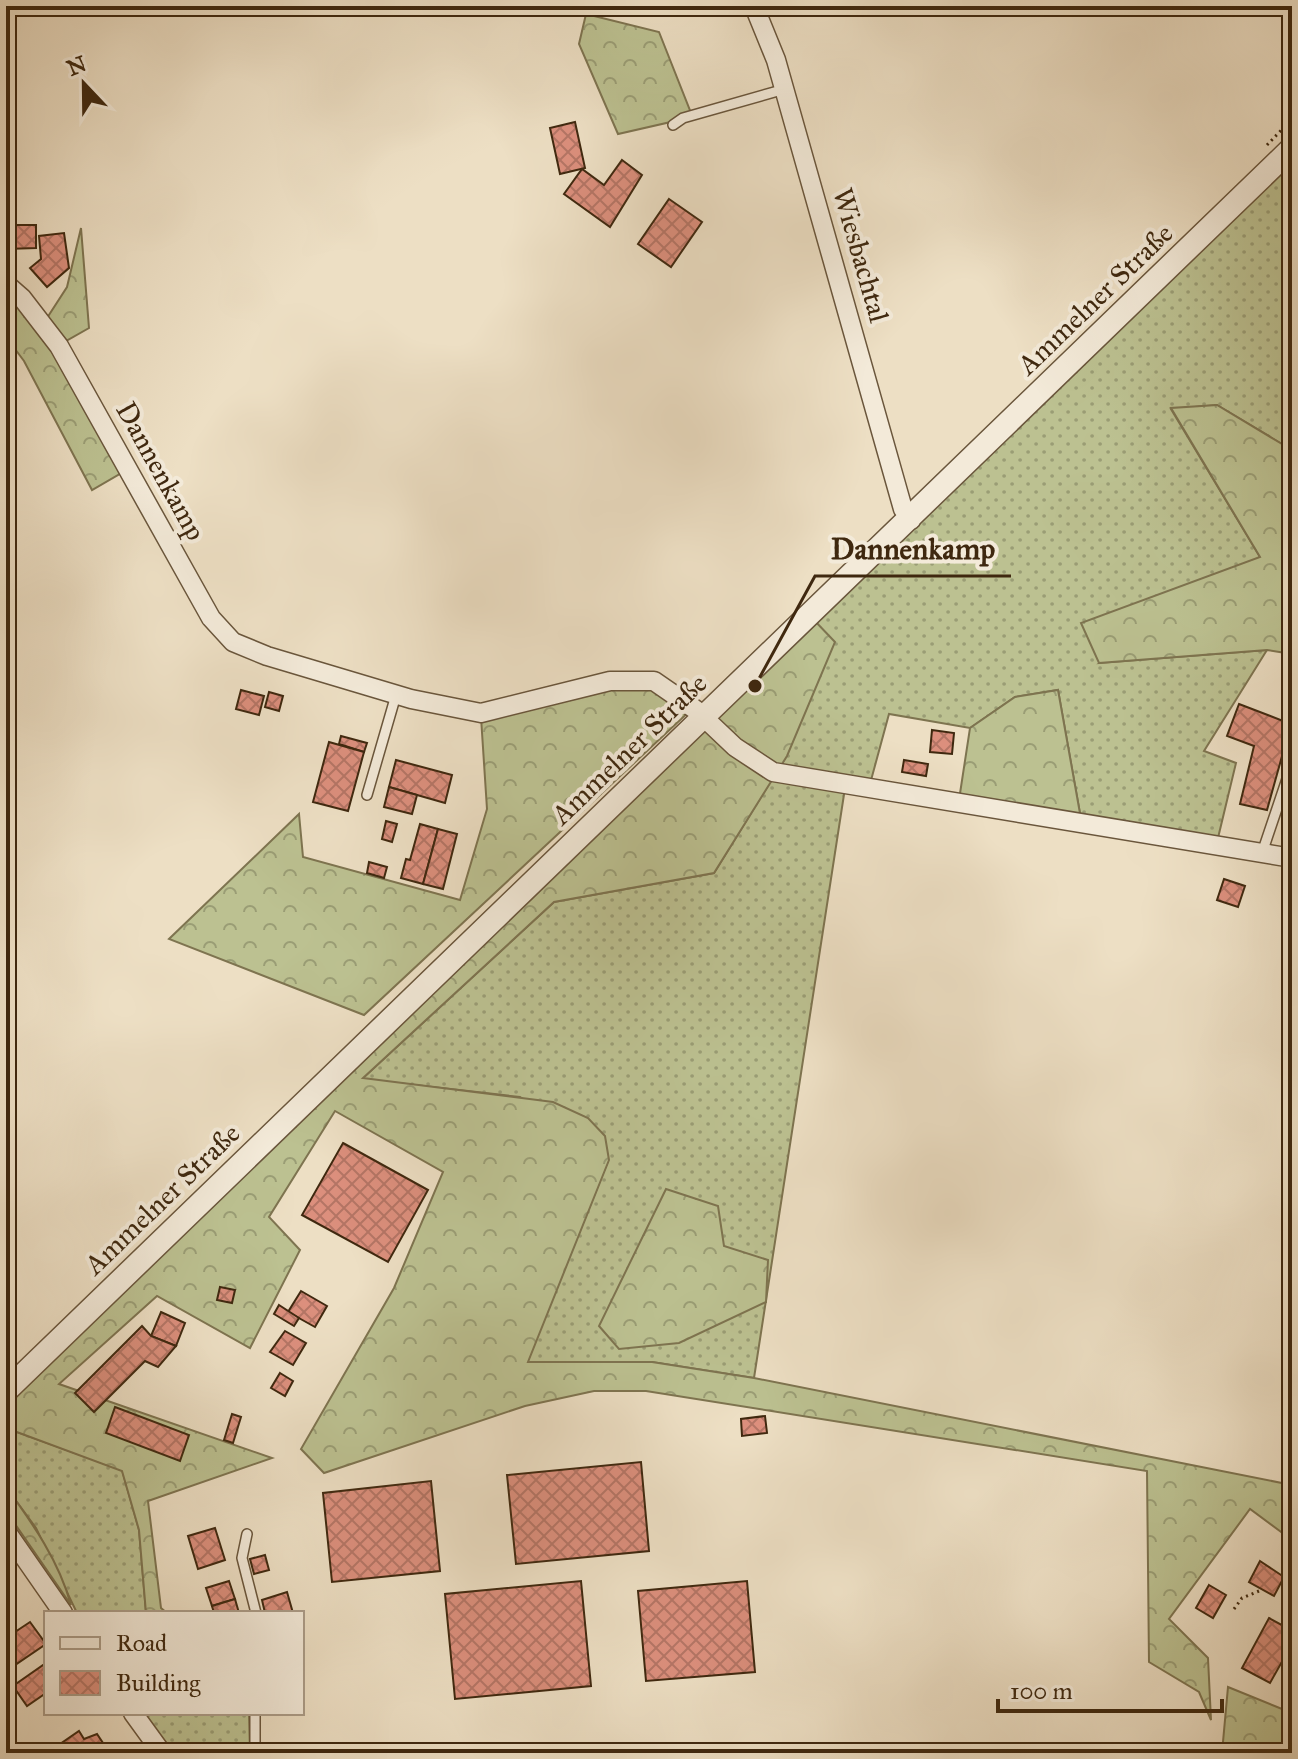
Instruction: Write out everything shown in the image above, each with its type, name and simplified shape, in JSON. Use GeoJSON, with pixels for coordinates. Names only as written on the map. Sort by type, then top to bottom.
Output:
{"type":"FeatureCollection","features":[{"type":"Feature","properties":{"kind":"street","name":"Wiesbachtal"},"geometry":{"type":"LineString","coordinates":[[754,6],[785,89],[903,509],[911,520]]}},
{"type":"Feature","properties":{"kind":"street","name":"Ammelner Straße"},"geometry":{"type":"LineString","coordinates":[[6,1391],[911,520],[1292,148]]}},
{"type":"Feature","properties":{"kind":"street","name":"Dannenkamp"},"geometry":{"type":"LineString","coordinates":[[6,284],[22,298],[59,346],[211,618],[233,642],[396,695],[481,713],[610,681],[654,681],[735,747],[773,772],[1292,858]]}},
{"type":"Feature","properties":{"kind":"street"},"geometry":{"type":"LineString","coordinates":[[6,1531],[62,1611]]}},
{"type":"Feature","properties":{"kind":"street"},"geometry":{"type":"LineString","coordinates":[[134,1715],[162,1753]]}},
{"type":"Feature","properties":{"kind":"lane"},"geometry":{"type":"LineString","coordinates":[[673,125],[683,118],[785,89]]}},
{"type":"Feature","properties":{"kind":"lane"},"geometry":{"type":"LineString","coordinates":[[367,795],[396,695]]}},
{"type":"Feature","properties":{"kind":"lane"},"geometry":{"type":"LineString","coordinates":[[1262,853],[1292,764]]}},
{"type":"Feature","properties":{"kind":"lane"},"geometry":{"type":"LineString","coordinates":[[247,1534],[242,1558],[255,1611]]}},
{"type":"Feature","properties":{"kind":"lane"},"geometry":{"type":"LineString","coordinates":[[255,1715],[255,1753]]}},
{"type":"Feature","properties":{"kind":"path"},"geometry":{"type":"LineString","coordinates":[[1234,1609],[1242,1598],[1259,1591]]}},
{"type":"Feature","properties":{"kind":"green space"},"geometry":{"type":"Polygon","coordinates":[[[586,14],[659,32],[691,113],[688,118],[618,134],[579,44],[586,14]]]}},
{"type":"Feature","properties":{"kind":"green space"},"geometry":{"type":"Polygon","coordinates":[[[1292,145],[1292,450],[1217,405],[1171,409],[1260,557],[1100,663],[1267,650],[1204,751],[1236,763],[1217,842],[1081,819],[1058,690],[1015,697],[970,728],[889,714],[870,784],[778,770],[787,755],[813,619],[1292,145]]]}},
{"type":"Feature","properties":{"kind":"green space"},"geometry":{"type":"Polygon","coordinates":[[[81,228],[89,328],[61,344],[123,472],[92,490],[24,361],[6,337],[6,279],[47,318],[67,287],[81,228]]]}},
{"type":"Feature","properties":{"kind":"green space"},"geometry":{"type":"Polygon","coordinates":[[[1217,405],[1292,450],[1292,654],[1267,650],[1099,663],[1081,623],[1260,557],[1171,408],[1217,405]]]}},
{"type":"Feature","properties":{"kind":"green space"},"geometry":{"type":"Polygon","coordinates":[[[813,619],[835,642],[787,756],[714,873],[554,902],[363,1078],[553,1102],[588,1118],[605,1136],[609,1160],[528,1362],[652,1362],[754,1378],[1292,1485],[1292,1540],[1250,1509],[1169,1619],[1208,1658],[1211,1720],[1199,1692],[1149,1662],[1147,1471],[646,1391],[594,1391],[525,1406],[324,1473],[301,1449],[394,1288],[443,1172],[335,1111],[269,1217],[300,1250],[250,1348],[157,1296],[59,1384],[272,1458],[148,1501],[161,1608],[165,1611],[146,1611],[139,1530],[122,1471],[6,1428],[6,1405],[813,619]]]}},
{"type":"Feature","properties":{"kind":"green space"},"geometry":{"type":"Polygon","coordinates":[[[611,683],[654,683],[693,708],[364,1015],[169,939],[299,814],[303,857],[460,900],[487,809],[481,717],[611,683]]]}},
{"type":"Feature","properties":{"kind":"green space"},"geometry":{"type":"Polygon","coordinates":[[[1058,690],[1081,819],[959,800],[970,728],[1015,697],[1058,690]]]}},
{"type":"Feature","properties":{"kind":"green space"},"geometry":{"type":"Polygon","coordinates":[[[774,776],[845,788],[754,1378],[652,1362],[527,1362],[608,1161],[520,1097],[362,1079],[554,902],[714,873],[774,776]]]}},
{"type":"Feature","properties":{"kind":"green space"},"geometry":{"type":"Polygon","coordinates":[[[666,1189],[718,1206],[724,1246],[768,1260],[766,1302],[679,1343],[619,1349],[599,1326],[666,1189]]]}},
{"type":"Feature","properties":{"kind":"green space"},"geometry":{"type":"Polygon","coordinates":[[[6,1428],[122,1470],[139,1530],[146,1611],[76,1611],[36,1528],[6,1487],[6,1428]]]}},
{"type":"Feature","properties":{"kind":"green space"},"geometry":{"type":"Polygon","coordinates":[[[6,1487],[52,1558],[71,1605],[6,1511],[6,1487]]]}},
{"type":"Feature","properties":{"kind":"green space"},"geometry":{"type":"Polygon","coordinates":[[[1228,1687],[1292,1713],[1292,1753],[1222,1753],[1228,1687]]]}},
{"type":"Feature","properties":{"kind":"green space"},"geometry":{"type":"Polygon","coordinates":[[[145,1715],[249,1715],[250,1753],[171,1753],[145,1715]]]}},
{"type":"Feature","properties":{"kind":"building"},"geometry":{"type":"Polygon","coordinates":[[[6,88],[12,88],[12,142],[6,142],[6,88]]]}},
{"type":"Feature","properties":{"kind":"building"},"geometry":{"type":"Polygon","coordinates":[[[575,122],[585,168],[560,174],[550,128],[575,122]]]}},
{"type":"Feature","properties":{"kind":"building"},"geometry":{"type":"Polygon","coordinates":[[[622,160],[642,175],[610,227],[564,194],[582,169],[604,185],[622,160]]]}},
{"type":"Feature","properties":{"kind":"building"},"geometry":{"type":"Polygon","coordinates":[[[669,199],[702,222],[671,267],[638,244],[669,199]]]}},
{"type":"Feature","properties":{"kind":"building"},"geometry":{"type":"Polygon","coordinates":[[[6,225],[36,225],[36,248],[6,249],[6,225]]]}},
{"type":"Feature","properties":{"kind":"building"},"geometry":{"type":"Polygon","coordinates":[[[64,233],[69,268],[47,287],[30,268],[41,259],[39,236],[64,233]]]}},
{"type":"Feature","properties":{"kind":"building"},"geometry":{"type":"Polygon","coordinates":[[[241,690],[264,696],[259,715],[236,709],[241,690]]]}},
{"type":"Feature","properties":{"kind":"building"},"geometry":{"type":"Polygon","coordinates":[[[269,692],[283,696],[279,711],[265,707],[269,692]]]}},
{"type":"Feature","properties":{"kind":"building"},"geometry":{"type":"Polygon","coordinates":[[[1239,704],[1291,724],[1267,810],[1240,804],[1254,746],[1227,736],[1239,704]]]}},
{"type":"Feature","properties":{"kind":"building"},"geometry":{"type":"Polygon","coordinates":[[[932,730],[954,733],[952,754],[930,752],[932,730]]]}},
{"type":"Feature","properties":{"kind":"building"},"geometry":{"type":"Polygon","coordinates":[[[341,736],[367,743],[364,752],[339,744],[341,736]]]}},
{"type":"Feature","properties":{"kind":"building"},"geometry":{"type":"Polygon","coordinates":[[[329,742],[364,752],[348,811],[313,802],[329,742]]]}},
{"type":"Feature","properties":{"kind":"building"},"geometry":{"type":"Polygon","coordinates":[[[396,760],[452,775],[445,803],[389,787],[396,760]]]}},
{"type":"Feature","properties":{"kind":"building"},"geometry":{"type":"Polygon","coordinates":[[[904,760],[928,764],[926,776],[902,772],[904,760]]]}},
{"type":"Feature","properties":{"kind":"building"},"geometry":{"type":"Polygon","coordinates":[[[389,787],[417,795],[412,814],[384,807],[389,787]]]}},
{"type":"Feature","properties":{"kind":"building"},"geometry":{"type":"Polygon","coordinates":[[[386,821],[397,824],[392,842],[382,839],[386,821]]]}},
{"type":"Feature","properties":{"kind":"building"},"geometry":{"type":"Polygon","coordinates":[[[420,824],[438,829],[423,884],[401,878],[406,859],[410,860],[420,824]]]}},
{"type":"Feature","properties":{"kind":"building"},"geometry":{"type":"Polygon","coordinates":[[[438,829],[457,834],[443,889],[423,884],[438,829]]]}},
{"type":"Feature","properties":{"kind":"building"},"geometry":{"type":"Polygon","coordinates":[[[369,862],[387,867],[384,878],[367,873],[369,862]]]}},
{"type":"Feature","properties":{"kind":"building"},"geometry":{"type":"Polygon","coordinates":[[[1224,879],[1245,886],[1238,907],[1217,900],[1224,879]]]}},
{"type":"Feature","properties":{"kind":"building"},"geometry":{"type":"Polygon","coordinates":[[[343,1143],[428,1190],[388,1262],[302,1215],[343,1143]]]}},
{"type":"Feature","properties":{"kind":"building"},"geometry":{"type":"Polygon","coordinates":[[[220,1287],[235,1290],[232,1303],[217,1300],[220,1287]]]}},
{"type":"Feature","properties":{"kind":"building"},"geometry":{"type":"Polygon","coordinates":[[[301,1291],[327,1306],[315,1327],[288,1312],[301,1291]]]}},
{"type":"Feature","properties":{"kind":"building"},"geometry":{"type":"Polygon","coordinates":[[[279,1305],[299,1318],[294,1326],[274,1314],[279,1305]]]}},
{"type":"Feature","properties":{"kind":"building"},"geometry":{"type":"Polygon","coordinates":[[[161,1312],[185,1323],[176,1346],[151,1336],[161,1312]]]}},
{"type":"Feature","properties":{"kind":"building"},"geometry":{"type":"Polygon","coordinates":[[[142,1326],[151,1336],[176,1346],[158,1367],[145,1361],[94,1412],[75,1393],[142,1326]]]}},
{"type":"Feature","properties":{"kind":"building"},"geometry":{"type":"Polygon","coordinates":[[[285,1331],[306,1343],[293,1365],[270,1352],[285,1331]]]}},
{"type":"Feature","properties":{"kind":"building"},"geometry":{"type":"Polygon","coordinates":[[[280,1373],[293,1381],[285,1396],[271,1388],[280,1373]]]}},
{"type":"Feature","properties":{"kind":"building"},"geometry":{"type":"Polygon","coordinates":[[[115,1407],[189,1435],[180,1461],[106,1433],[115,1407]]]}},
{"type":"Feature","properties":{"kind":"building"},"geometry":{"type":"Polygon","coordinates":[[[232,1414],[241,1417],[233,1443],[224,1440],[232,1414]]]}},
{"type":"Feature","properties":{"kind":"building"},"geometry":{"type":"Polygon","coordinates":[[[765,1416],[767,1433],[742,1436],[741,1419],[765,1416]]]}},
{"type":"Feature","properties":{"kind":"building"},"geometry":{"type":"Polygon","coordinates":[[[641,1462],[649,1551],[516,1564],[507,1475],[641,1462]]]}},
{"type":"Feature","properties":{"kind":"building"},"geometry":{"type":"Polygon","coordinates":[[[431,1481],[440,1571],[332,1582],[323,1493],[431,1481]]]}},
{"type":"Feature","properties":{"kind":"building"},"geometry":{"type":"Polygon","coordinates":[[[215,1528],[225,1560],[198,1569],[188,1536],[215,1528]]]}},
{"type":"Feature","properties":{"kind":"building"},"geometry":{"type":"Polygon","coordinates":[[[265,1555],[269,1570],[254,1574],[250,1559],[265,1555]]]}},
{"type":"Feature","properties":{"kind":"building"},"geometry":{"type":"Polygon","coordinates":[[[1260,1561],[1284,1577],[1274,1596],[1249,1582],[1260,1561]]]}},
{"type":"Feature","properties":{"kind":"building"},"geometry":{"type":"Polygon","coordinates":[[[229,1581],[235,1599],[212,1606],[206,1588],[229,1581]]]}},
{"type":"Feature","properties":{"kind":"building"},"geometry":{"type":"Polygon","coordinates":[[[581,1581],[591,1686],[455,1699],[445,1594],[581,1581]]]}},
{"type":"Feature","properties":{"kind":"building"},"geometry":{"type":"Polygon","coordinates":[[[747,1581],[755,1672],[646,1681],[638,1591],[747,1581]]]}},
{"type":"Feature","properties":{"kind":"building"},"geometry":{"type":"Polygon","coordinates":[[[1209,1585],[1226,1595],[1213,1618],[1196,1608],[1209,1585]]]}},
{"type":"Feature","properties":{"kind":"building"},"geometry":{"type":"Polygon","coordinates":[[[287,1592],[292,1611],[265,1611],[262,1600],[287,1592]]]}},
{"type":"Feature","properties":{"kind":"building"},"geometry":{"type":"Polygon","coordinates":[[[235,1599],[238,1611],[213,1611],[212,1606],[235,1599]]]}},
{"type":"Feature","properties":{"kind":"building"},"geometry":{"type":"Polygon","coordinates":[[[1269,1618],[1289,1629],[1283,1639],[1292,1644],[1270,1683],[1242,1668],[1269,1618]]]}},
{"type":"Feature","properties":{"kind":"building"},"geometry":{"type":"Polygon","coordinates":[[[30,1622],[44,1645],[15,1665],[6,1652],[6,1638],[30,1622]]]}},
{"type":"Feature","properties":{"kind":"building"},"geometry":{"type":"Polygon","coordinates":[[[44,1664],[44,1694],[27,1706],[13,1686],[44,1664]]]}},
{"type":"Feature","properties":{"kind":"building"},"geometry":{"type":"Polygon","coordinates":[[[79,1731],[84,1739],[97,1734],[107,1749],[101,1753],[47,1753],[79,1731]]]}},
{"type":"Feature","properties":{"kind":"place","name":"Dannenkamp"},"geometry":{"type":"Point","coordinates":[755,686]}}]}
